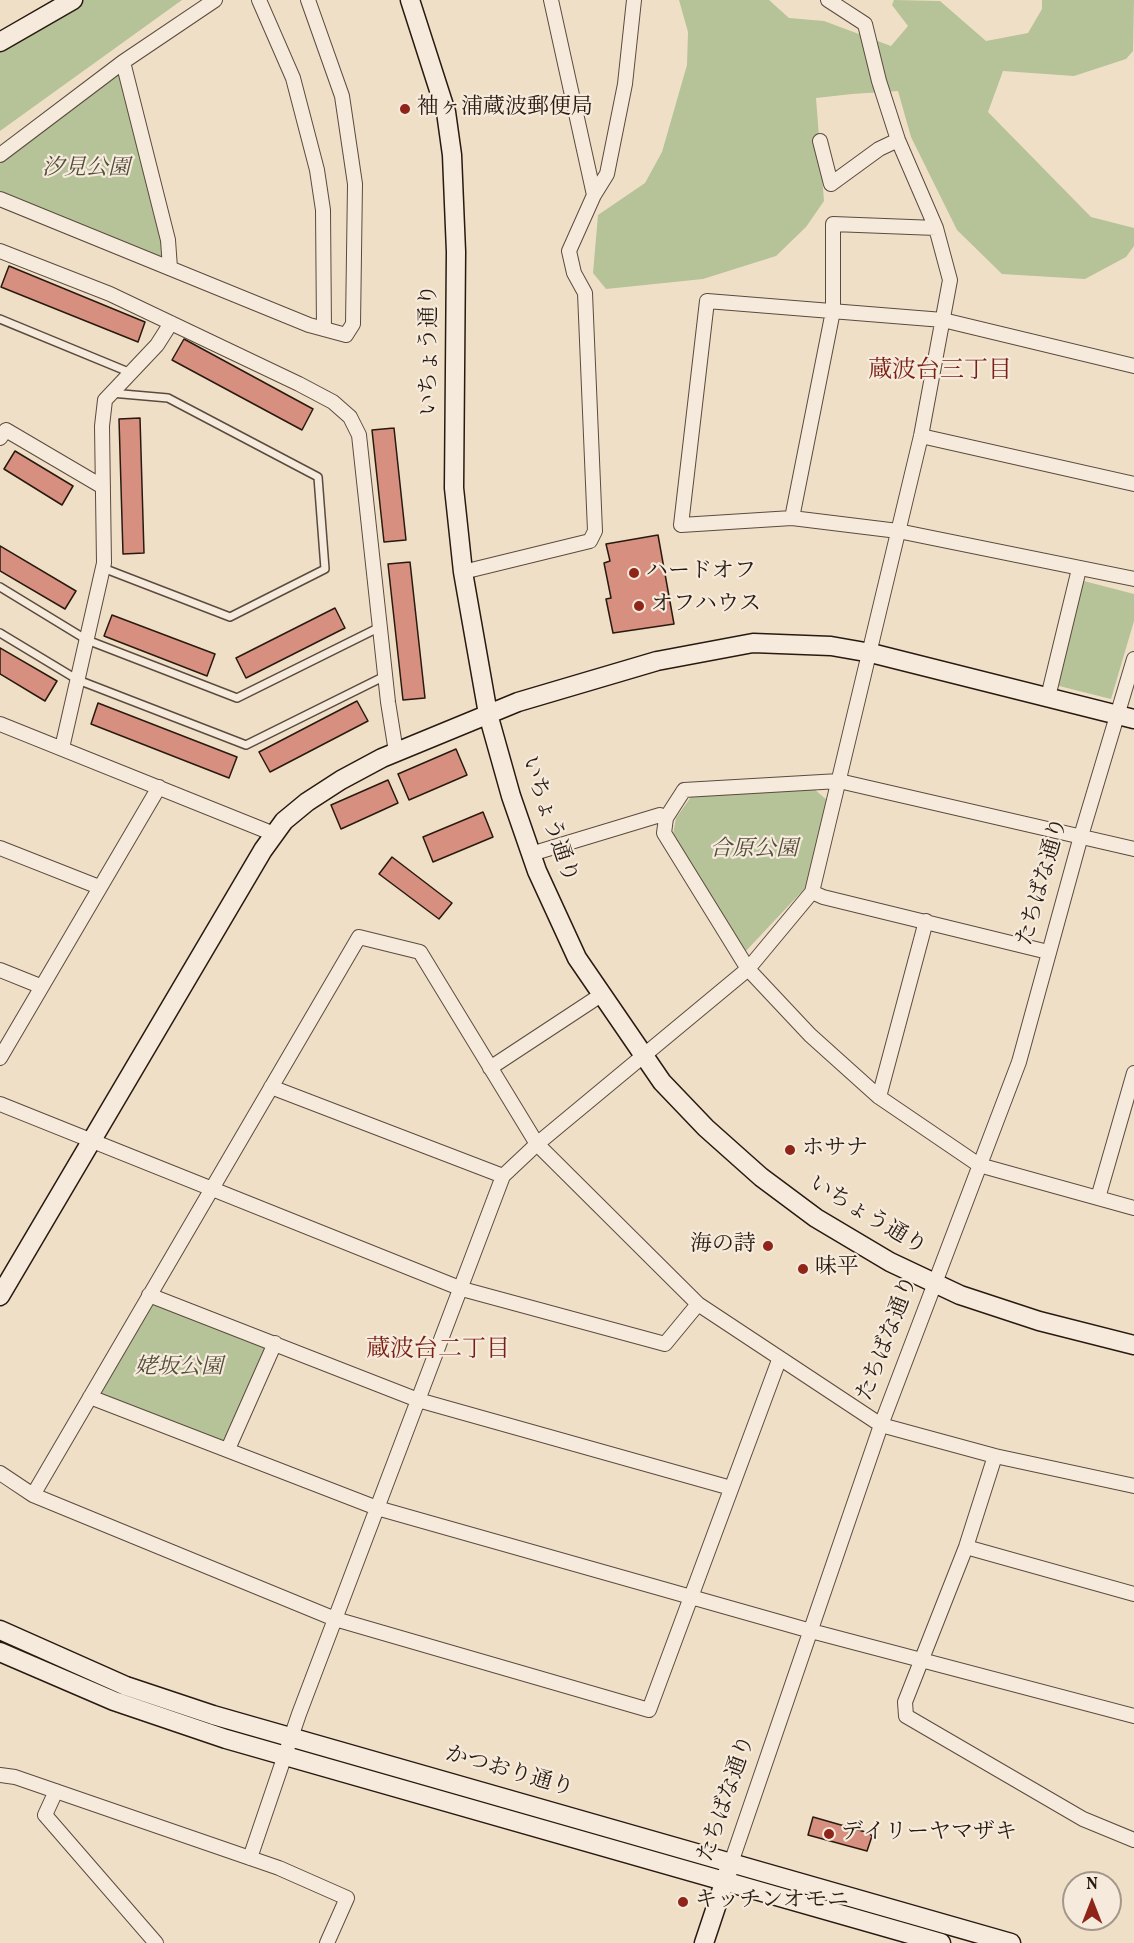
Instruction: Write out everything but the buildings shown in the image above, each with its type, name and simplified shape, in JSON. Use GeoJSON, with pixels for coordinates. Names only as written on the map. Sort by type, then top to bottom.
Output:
{"type":"FeatureCollection","features":[{"type":"Feature","properties":{"kind":"street"},"geometry":{"type":"LineString","coordinates":[[0,42],[73,0]]}},
{"type":"Feature","properties":{"kind":"street"},"geometry":{"type":"LineString","coordinates":[[0,155],[123,63],[215,0]]}},
{"type":"Feature","properties":{"kind":"street"},"geometry":{"type":"LineString","coordinates":[[259,0],[293,78],[317,170],[323,210],[324,329]]}},
{"type":"Feature","properties":{"kind":"street"},"geometry":{"type":"LineString","coordinates":[[0,199],[324,329],[346,335],[353,324],[355,184],[342,96],[308,0]]}},
{"type":"Feature","properties":{"kind":"street","name":"いちょう通り"},"geometry":{"type":"LineString","coordinates":[[410,0],[446,112],[452,155],[456,252],[454,488],[463,572],[488,714],[511,796],[531,854],[577,958],[662,1082],[706,1128],[761,1177],[816,1218],[890,1262],[936,1285],[998,1309],[1134,1345]]}},
{"type":"Feature","properties":{"kind":"street"},"geometry":{"type":"LineString","coordinates":[[551,0],[594,195]]}},
{"type":"Feature","properties":{"kind":"street"},"geometry":{"type":"LineString","coordinates":[[463,572],[590,541],[595,531],[585,293],[574,273],[569,251],[594,195],[607,174],[621,105],[634,0]]}},
{"type":"Feature","properties":{"kind":"street"},"geometry":{"type":"LineString","coordinates":[[250,1858],[335,1619],[503,1176],[537,1144],[644,1058],[748,969],[812,892],[871,653],[921,436],[950,280],[936,228],[898,140],[865,24],[828,0]]}},
{"type":"Feature","properties":{"kind":"street"},"geometry":{"type":"LineString","coordinates":[[123,63],[168,240],[170,268]]}},
{"type":"Feature","properties":{"kind":"street"},"geometry":{"type":"LineString","coordinates":[[820,141],[831,184],[879,149],[898,140]]}},
{"type":"Feature","properties":{"kind":"street"},"geometry":{"type":"LineString","coordinates":[[792,518],[833,311],[833,224],[936,228]]}},
{"type":"Feature","properties":{"kind":"street"},"geometry":{"type":"LineString","coordinates":[[0,251],[110,294],[299,384],[333,402],[350,417],[358,435],[385,676],[396,752]]}},
{"type":"Feature","properties":{"kind":"street"},"geometry":{"type":"LineString","coordinates":[[1134,366],[943,320],[707,301],[681,525],[792,518],[898,531],[1134,579]]}},
{"type":"Feature","properties":{"kind":"street"},"geometry":{"type":"LineString","coordinates":[[62,748],[103,568],[102,426],[105,400],[157,345],[171,323]]}},
{"type":"Feature","properties":{"kind":"street"},"geometry":{"type":"LineString","coordinates":[[0,438],[6,430],[103,487]]}},
{"type":"Feature","properties":{"kind":"street"},"geometry":{"type":"LineString","coordinates":[[921,436],[1134,484]]}},
{"type":"Feature","properties":{"kind":"street"},"geometry":{"type":"LineString","coordinates":[[1048,697],[1079,569]]}},
{"type":"Feature","properties":{"kind":"street"},"geometry":{"type":"LineString","coordinates":[[0,1296],[237,891],[274,834],[284,821],[307,802],[341,780],[396,752],[518,702],[657,661],[708,649],[753,643],[831,646],[871,653],[1134,719]]}},
{"type":"Feature","properties":{"kind":"street","name":"たちばな通り"},"geometry":{"type":"LineString","coordinates":[[704,1943],[881,1425],[1019,1062],[1081,836],[1134,659]]}},
{"type":"Feature","properties":{"kind":"street"},"geometry":{"type":"LineString","coordinates":[[0,724],[274,834]]}},
{"type":"Feature","properties":{"kind":"street"},"geometry":{"type":"LineString","coordinates":[[1134,849],[839,781],[684,789],[666,818],[664,833],[748,969],[810,1035],[879,1097],[979,1166],[1134,1208]]}},
{"type":"Feature","properties":{"kind":"street"},"geometry":{"type":"LineString","coordinates":[[0,1058],[40,986],[159,787]]}},
{"type":"Feature","properties":{"kind":"street"},"geometry":{"type":"LineString","coordinates":[[531,854],[660,815],[666,818]]}},
{"type":"Feature","properties":{"kind":"street"},"geometry":{"type":"LineString","coordinates":[[0,848],[99,887]]}},
{"type":"Feature","properties":{"kind":"street"},"geometry":{"type":"LineString","coordinates":[[812,892],[823,897],[1048,952]]}},
{"type":"Feature","properties":{"kind":"street"},"geometry":{"type":"LineString","coordinates":[[879,1097],[926,921]]}},
{"type":"Feature","properties":{"kind":"street"},"geometry":{"type":"LineString","coordinates":[[33,1495],[359,937],[420,952],[537,1144],[698,1304],[779,1360],[881,1425],[995,1456],[1134,1486]]}},
{"type":"Feature","properties":{"kind":"street"},"geometry":{"type":"LineString","coordinates":[[0,970],[40,986]]}},
{"type":"Feature","properties":{"kind":"street"},"geometry":{"type":"LineString","coordinates":[[490,1068],[601,995]]}},
{"type":"Feature","properties":{"kind":"street"},"geometry":{"type":"LineString","coordinates":[[1098,1198],[1131,1093],[1134,1073]]}},
{"type":"Feature","properties":{"kind":"street"},"geometry":{"type":"LineString","coordinates":[[271,1087],[503,1176]]}},
{"type":"Feature","properties":{"kind":"street"},"geometry":{"type":"LineString","coordinates":[[0,1104],[210,1190],[462,1288],[665,1344],[698,1304]]}},
{"type":"Feature","properties":{"kind":"street"},"geometry":{"type":"LineString","coordinates":[[149,1295],[418,1400],[730,1488]]}},
{"type":"Feature","properties":{"kind":"street"},"geometry":{"type":"LineString","coordinates":[[228,1449],[275,1343]]}},
{"type":"Feature","properties":{"kind":"street"},"geometry":{"type":"LineString","coordinates":[[0,1473],[33,1495],[335,1619],[649,1710],[779,1360]]}},
{"type":"Feature","properties":{"kind":"street"},"geometry":{"type":"LineString","coordinates":[[90,1397],[377,1508],[811,1631],[1134,1716]]}},
{"type":"Feature","properties":{"kind":"street"},"geometry":{"type":"LineString","coordinates":[[995,1456],[966,1547],[905,1702],[906,1716],[1083,1819],[1134,1840]]}},
{"type":"Feature","properties":{"kind":"street"},"geometry":{"type":"LineString","coordinates":[[966,1547],[1134,1594]]}},
{"type":"Feature","properties":{"kind":"street","name":"かつおり通り"},"geometry":{"type":"LineString","coordinates":[[0,1630],[126,1686],[213,1715],[292,1735],[1011,1943]]}},
{"type":"Feature","properties":{"kind":"street","name":"かつおり通り"},"geometry":{"type":"LineString","coordinates":[[0,1652],[114,1701],[285,1756],[941,1943]]}},
{"type":"Feature","properties":{"kind":"street"},"geometry":{"type":"LineString","coordinates":[[0,1775],[15,1777],[250,1858],[347,1898],[327,1943]]}},
{"type":"Feature","properties":{"kind":"street"},"geometry":{"type":"LineString","coordinates":[[56,1791],[45,1815],[156,1943]]}},
{"type":"Feature","properties":{"kind":"lane"},"geometry":{"type":"LineString","coordinates":[[0,319],[131,373]]}},
{"type":"Feature","properties":{"kind":"lane"},"geometry":{"type":"LineString","coordinates":[[103,568],[230,617],[325,569],[318,477],[168,398],[111,393]]}},
{"type":"Feature","properties":{"kind":"lane"},"geometry":{"type":"LineString","coordinates":[[0,587],[87,640],[237,698],[380,627]]}},
{"type":"Feature","properties":{"kind":"lane"},"geometry":{"type":"LineString","coordinates":[[0,633],[78,680],[246,745],[385,676]]}},
{"type":"Feature","properties":{"kind":"green space"},"geometry":{"type":"Polygon","coordinates":[[[77,0],[182,0],[0,131],[0,47],[77,0]]]}},
{"type":"Feature","properties":{"kind":"green space"},"geometry":{"type":"Polygon","coordinates":[[[679,0],[769,0],[789,18],[824,21],[891,46],[908,26],[892,5],[894,0],[940,1],[986,41],[1028,33],[1042,9],[1042,0],[1134,0],[1133,51],[1126,59],[1074,76],[1003,71],[988,112],[1091,217],[1134,228],[1134,246],[1126,257],[1085,279],[1002,274],[957,230],[911,137],[898,91],[852,94],[816,98],[824,201],[806,227],[776,256],[703,279],[606,289],[593,273],[598,215],[645,183],[662,152],[687,65],[688,32],[679,0]]]}},
{"type":"Feature","properties":{"kind":"green space","name":"汐見公園"},"geometry":{"type":"Polygon","coordinates":[[[123,62],[170,268],[0,199],[0,160],[123,62]]]}},
{"type":"Feature","properties":{"kind":"green space"},"geometry":{"type":"Polygon","coordinates":[[[1080,580],[1134,594],[1134,621],[1111,699],[1055,685],[1080,580]]]}},
{"type":"Feature","properties":{"kind":"green space","name":"合原公園"},"geometry":{"type":"Polygon","coordinates":[[[813,788],[828,801],[806,887],[745,952],[673,834],[676,818],[693,794],[813,788]]]}},
{"type":"Feature","properties":{"kind":"green space","name":"姥坂公園"},"geometry":{"type":"Polygon","coordinates":[[[149,1295],[275,1343],[228,1449],[90,1397],[149,1295]]]}},
{"type":"Feature","properties":{"kind":"place","name":"袖ヶ浦蔵波郵便局"},"geometry":{"type":"Point","coordinates":[405,109]}},
{"type":"Feature","properties":{"kind":"place","name":"ハードオフ"},"geometry":{"type":"Point","coordinates":[634,573]}},
{"type":"Feature","properties":{"kind":"place","name":"オフハウス"},"geometry":{"type":"Point","coordinates":[639,606]}},
{"type":"Feature","properties":{"kind":"place","name":"ホサナ"},"geometry":{"type":"Point","coordinates":[790,1150]}},
{"type":"Feature","properties":{"kind":"place","name":"海の詩"},"geometry":{"type":"Point","coordinates":[768,1246]}},
{"type":"Feature","properties":{"kind":"place","name":"味平"},"geometry":{"type":"Point","coordinates":[803,1269]}},
{"type":"Feature","properties":{"kind":"place","name":"デイリーヤマザキ"},"geometry":{"type":"Point","coordinates":[829,1834]}},
{"type":"Feature","properties":{"kind":"place","name":"キッチンオモニ"},"geometry":{"type":"Point","coordinates":[683,1902]}},
{"type":"Feature","properties":{"kind":"district","name":"蔵波台三丁目"},"geometry":{"type":"Point","coordinates":[940,373]}},
{"type":"Feature","properties":{"kind":"district","name":"蔵波台二丁目"},"geometry":{"type":"Point","coordinates":[438,1352]}}]}
